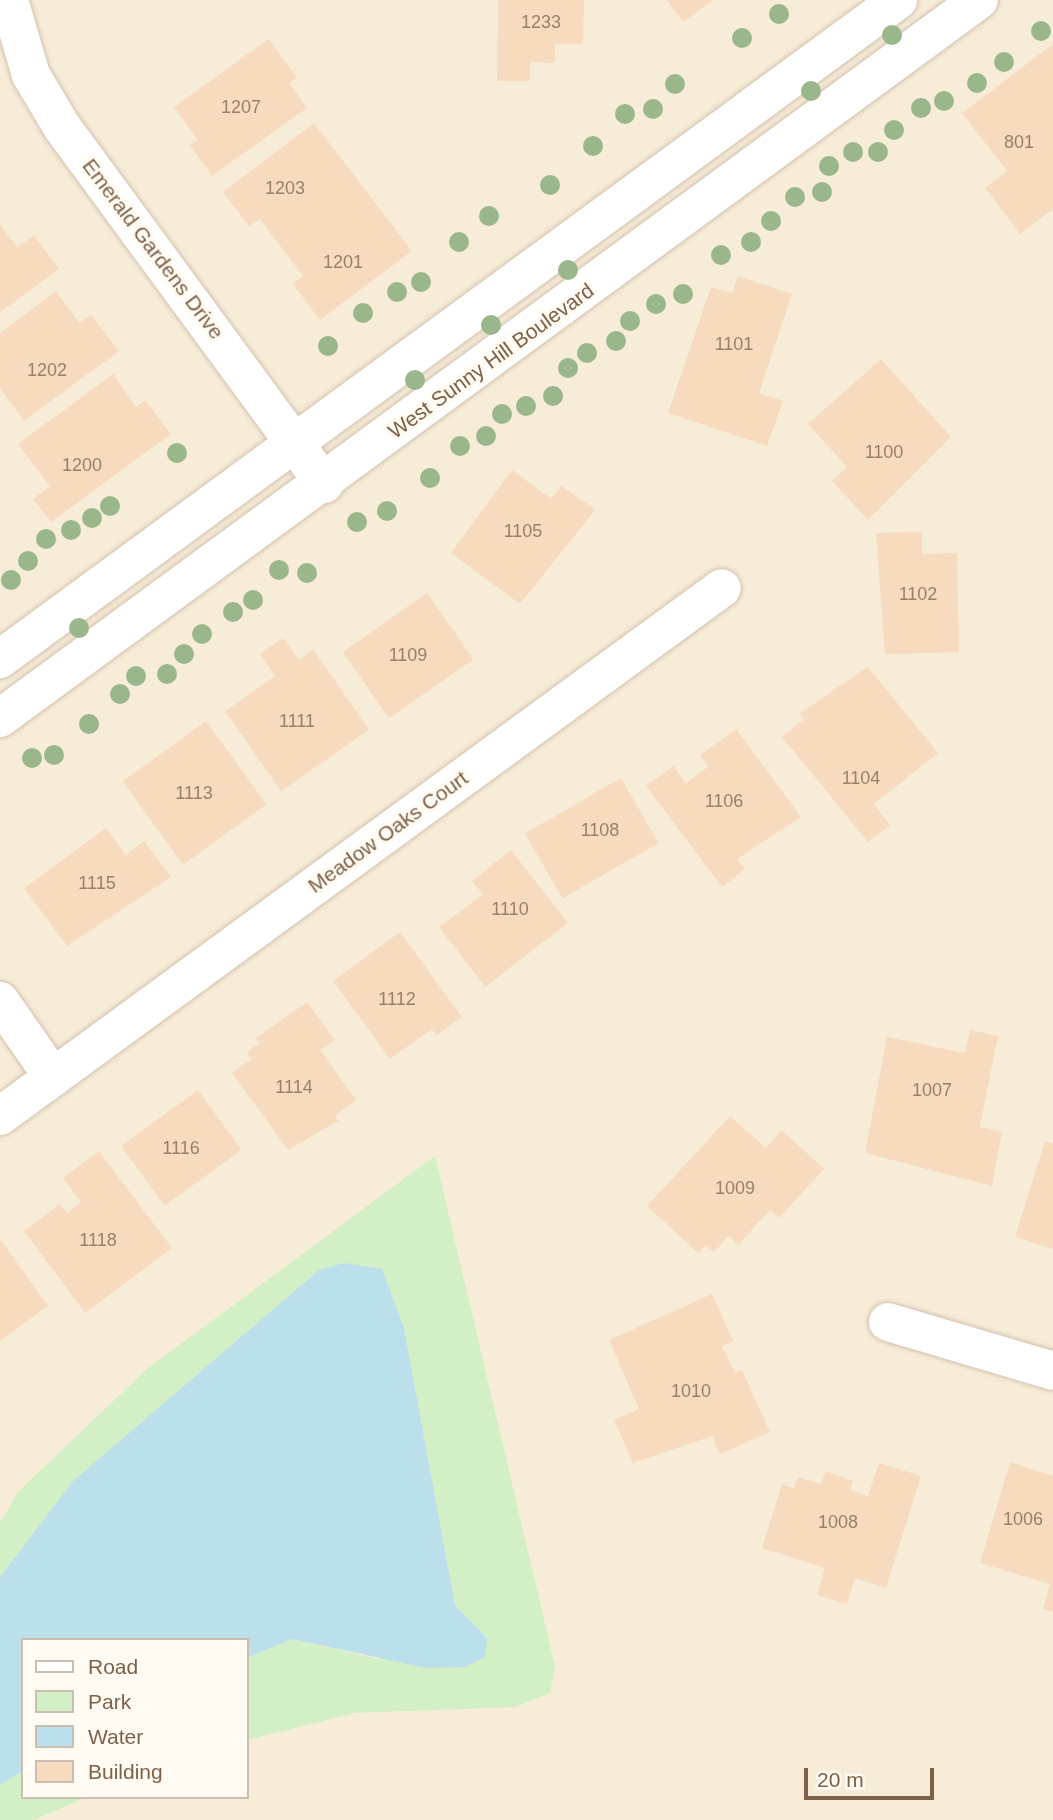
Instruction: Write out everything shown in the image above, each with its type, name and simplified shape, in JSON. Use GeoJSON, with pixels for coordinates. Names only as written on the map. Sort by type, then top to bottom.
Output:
{"type":"FeatureCollection","features":[{"type":"Feature","properties":{"kind":"street","name":"Emerald Gardens Drive"},"geometry":{"type":"LineString","coordinates":[[9,0],[31,75],[62,127],[294,439],[324,484]]}},
{"type":"Feature","properties":{"kind":"street"},"geometry":{"type":"LineString","coordinates":[[0,659],[294,439],[898,0]]}},
{"type":"Feature","properties":{"kind":"street","name":"West Sunny Hill Boulevard"},"geometry":{"type":"LineString","coordinates":[[0,718],[324,484],[979,0]]}},
{"type":"Feature","properties":{"kind":"street","name":"Meadow Oaks Court"},"geometry":{"type":"LineString","coordinates":[[0,1116],[722,588]]}},
{"type":"Feature","properties":{"kind":"street"},"geometry":{"type":"LineString","coordinates":[[0,1001],[53,1077]]}},
{"type":"Feature","properties":{"kind":"street"},"geometry":{"type":"LineString","coordinates":[[888,1321],[1053,1371]]}},
{"type":"Feature","properties":{"kind":"shaded area"},"geometry":{"type":"Polygon","coordinates":[[[0,0],[1053,0],[1053,1820],[0,1820],[0,0]]]}},
{"type":"Feature","properties":{"kind":"green space"},"geometry":{"type":"Polygon","coordinates":[[[435,1156],[555,1666],[550,1693],[515,1707],[355,1713],[248,1740],[248,1658],[292,1639],[377,1659],[487,1638],[455,1605],[404,1328],[319,1270],[73,1481],[0,1577],[0,1523],[18,1492],[147,1369],[435,1156]]]}},
{"type":"Feature","properties":{"kind":"green space"},"geometry":{"type":"Polygon","coordinates":[[[21,1772],[21,1799],[82,1799],[34,1820],[0,1820],[0,1785],[21,1772]]]}},
{"type":"Feature","properties":{"kind":"water"},"geometry":{"type":"Polygon","coordinates":[[[344,1263],[382,1269],[404,1328],[455,1605],[487,1638],[485,1657],[465,1667],[426,1668],[292,1639],[248,1658],[248,1638],[21,1638],[21,1772],[0,1785],[0,1577],[73,1481],[319,1270],[344,1263]]]}},
{"type":"Feature","properties":{"kind":"building"},"geometry":{"type":"Polygon","coordinates":[[[498,0],[584,0],[583,44],[555,44],[555,63],[530,62],[530,81],[497,81],[498,0]]]}},
{"type":"Feature","properties":{"kind":"building"},"geometry":{"type":"Polygon","coordinates":[[[667,0],[713,0],[683,22],[667,0]]]}},
{"type":"Feature","properties":{"kind":"building"},"geometry":{"type":"Polygon","coordinates":[[[269,39],[297,78],[289,83],[307,108],[212,176],[190,145],[198,140],[174,107],[269,39]]]}},
{"type":"Feature","properties":{"kind":"building"},"geometry":{"type":"Polygon","coordinates":[[[1053,44],[1053,209],[1020,234],[985,188],[1007,171],[962,113],[1053,44]]]}},
{"type":"Feature","properties":{"kind":"building"},"geometry":{"type":"Polygon","coordinates":[[[314,123],[412,251],[320,320],[293,284],[303,276],[260,219],[249,226],[223,192],[314,123]]]}},
{"type":"Feature","properties":{"kind":"building"},"geometry":{"type":"Polygon","coordinates":[[[0,224],[17,247],[34,235],[59,269],[0,312],[0,224]]]}},
{"type":"Feature","properties":{"kind":"building"},"geometry":{"type":"Polygon","coordinates":[[[738,276],[792,294],[759,393],[783,401],[767,446],[668,413],[711,287],[732,293],[738,276]]]}},
{"type":"Feature","properties":{"kind":"building"},"geometry":{"type":"Polygon","coordinates":[[[56,291],[79,323],[91,315],[119,351],[24,421],[0,388],[0,333],[56,291]]]}},
{"type":"Feature","properties":{"kind":"building"},"geometry":{"type":"Polygon","coordinates":[[[881,359],[951,437],[868,520],[832,481],[847,467],[808,424],[881,359]]]}},
{"type":"Feature","properties":{"kind":"building"},"geometry":{"type":"Polygon","coordinates":[[[113,374],[136,407],[145,400],[171,434],[51,522],[33,499],[50,486],[18,444],[113,374]]]}},
{"type":"Feature","properties":{"kind":"building"},"geometry":{"type":"Polygon","coordinates":[[[512,470],[551,499],[562,486],[595,510],[520,604],[451,553],[512,470]]]}},
{"type":"Feature","properties":{"kind":"building"},"geometry":{"type":"Polygon","coordinates":[[[922,532],[922,554],[957,553],[959,652],[885,654],[876,533],[922,532]]]}},
{"type":"Feature","properties":{"kind":"building"},"geometry":{"type":"Polygon","coordinates":[[[427,593],[473,659],[389,718],[343,652],[427,593]]]}},
{"type":"Feature","properties":{"kind":"building"},"geometry":{"type":"Polygon","coordinates":[[[283,638],[299,660],[313,649],[369,730],[281,791],[225,711],[275,676],[260,654],[283,638]]]}},
{"type":"Feature","properties":{"kind":"building"},"geometry":{"type":"Polygon","coordinates":[[[868,667],[938,753],[874,804],[890,825],[868,842],[782,737],[804,719],[799,714],[868,667]]]}},
{"type":"Feature","properties":{"kind":"building"},"geometry":{"type":"Polygon","coordinates":[[[206,721],[267,804],[183,865],[123,782],[206,721]]]}},
{"type":"Feature","properties":{"kind":"building"},"geometry":{"type":"Polygon","coordinates":[[[736,729],[801,817],[737,859],[745,869],[722,887],[646,786],[673,766],[686,783],[708,767],[700,755],[736,729]]]}},
{"type":"Feature","properties":{"kind":"building"},"geometry":{"type":"Polygon","coordinates":[[[621,778],[658,843],[562,898],[525,834],[621,778]]]}},
{"type":"Feature","properties":{"kind":"building"},"geometry":{"type":"Polygon","coordinates":[[[106,828],[126,855],[144,841],[171,877],[67,946],[24,888],[106,828]]]}},
{"type":"Feature","properties":{"kind":"building"},"geometry":{"type":"Polygon","coordinates":[[[511,850],[568,923],[485,987],[439,927],[483,894],[472,881],[511,850]]]}},
{"type":"Feature","properties":{"kind":"building"},"geometry":{"type":"Polygon","coordinates":[[[400,932],[462,1017],[436,1036],[432,1029],[390,1059],[333,981],[400,932]]]}},
{"type":"Feature","properties":{"kind":"building"},"geometry":{"type":"Polygon","coordinates":[[[307,1002],[335,1040],[320,1050],[356,1100],[335,1116],[338,1121],[288,1150],[232,1073],[252,1059],[247,1052],[260,1043],[256,1038],[307,1002]]]}},
{"type":"Feature","properties":{"kind":"building"},"geometry":{"type":"Polygon","coordinates":[[[970,1030],[998,1036],[980,1127],[1002,1132],[992,1186],[865,1153],[887,1037],[965,1053],[970,1030]]]}},
{"type":"Feature","properties":{"kind":"building"},"geometry":{"type":"Polygon","coordinates":[[[198,1090],[241,1150],[165,1206],[121,1146],[198,1090]]]}},
{"type":"Feature","properties":{"kind":"building"},"geometry":{"type":"Polygon","coordinates":[[[730,1116],[766,1148],[782,1130],[824,1169],[779,1218],[770,1210],[738,1245],[729,1236],[714,1252],[706,1245],[698,1253],[647,1206],[730,1116]]]}},
{"type":"Feature","properties":{"kind":"building"},"geometry":{"type":"Polygon","coordinates":[[[1045,1141],[1053,1144],[1053,1249],[1015,1237],[1045,1141]]]}},
{"type":"Feature","properties":{"kind":"building"},"geometry":{"type":"Polygon","coordinates":[[[99,1151],[172,1248],[85,1313],[24,1231],[60,1204],[67,1213],[81,1202],[63,1178],[99,1151]]]}},
{"type":"Feature","properties":{"kind":"building"},"geometry":{"type":"Polygon","coordinates":[[[0,1239],[48,1306],[0,1341],[0,1239]]]}},
{"type":"Feature","properties":{"kind":"building"},"geometry":{"type":"Polygon","coordinates":[[[712,1294],[733,1341],[722,1346],[735,1373],[742,1370],[770,1432],[720,1454],[712,1436],[633,1463],[614,1420],[639,1409],[609,1340],[712,1294]]]}},
{"type":"Feature","properties":{"kind":"building"},"geometry":{"type":"Polygon","coordinates":[[[1010,1462],[1053,1476],[1053,1612],[1043,1609],[1050,1584],[980,1563],[1010,1462]]]}},
{"type":"Feature","properties":{"kind":"building"},"geometry":{"type":"Polygon","coordinates":[[[879,1463],[921,1476],[886,1588],[855,1578],[847,1604],[817,1595],[825,1568],[762,1548],[782,1484],[794,1488],[798,1477],[822,1484],[825,1471],[853,1481],[850,1490],[868,1496],[879,1463]]]}}]}
